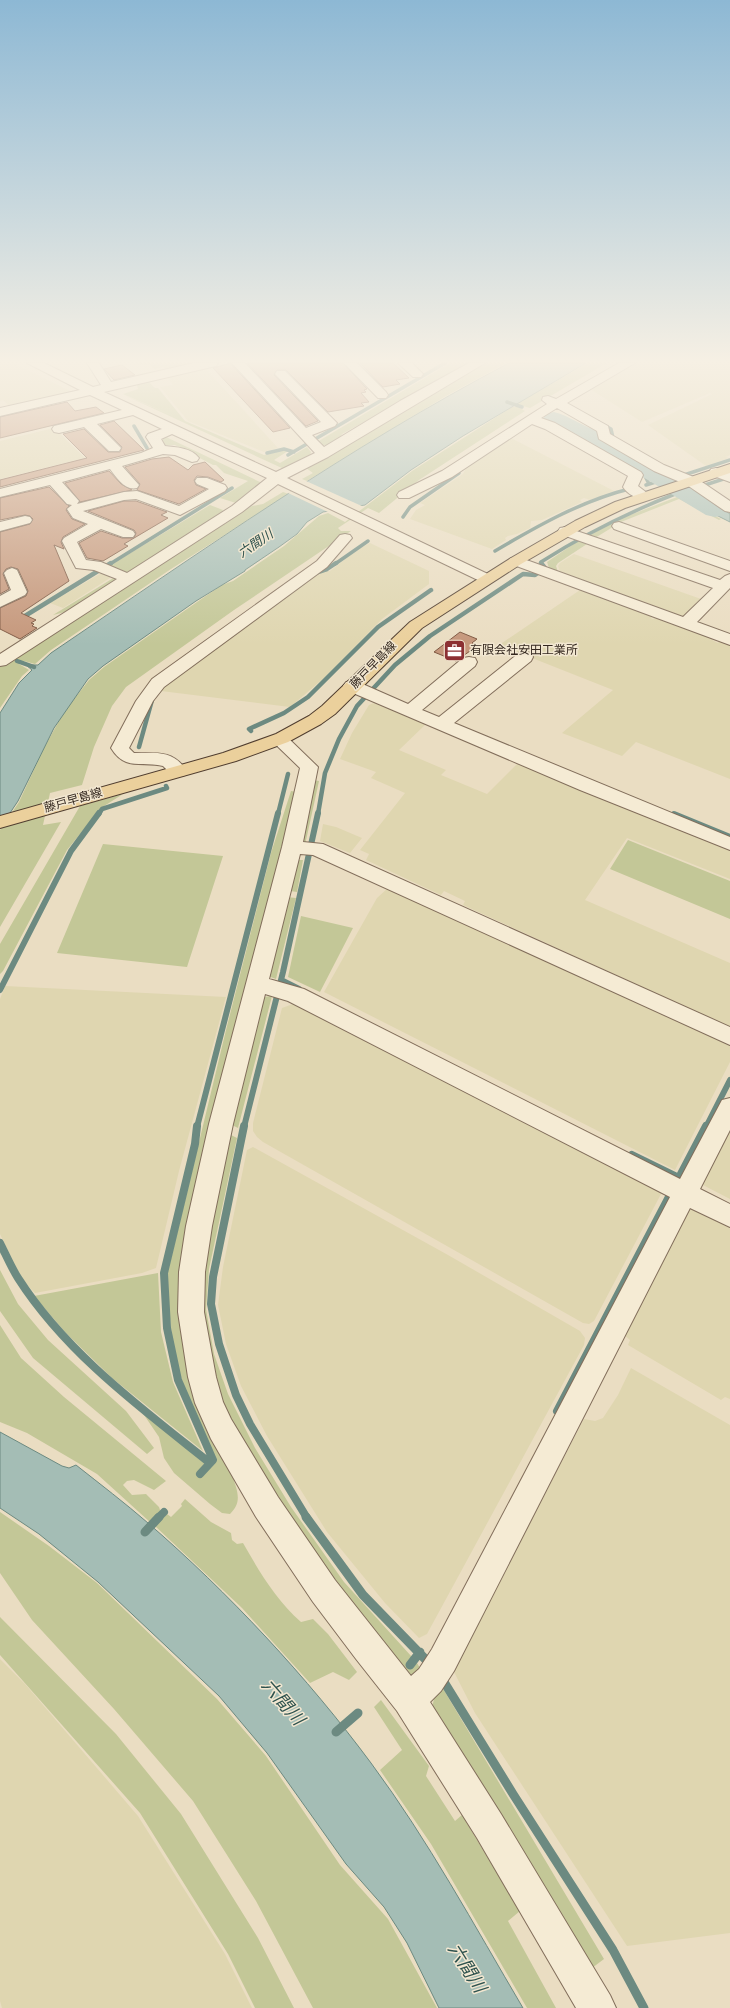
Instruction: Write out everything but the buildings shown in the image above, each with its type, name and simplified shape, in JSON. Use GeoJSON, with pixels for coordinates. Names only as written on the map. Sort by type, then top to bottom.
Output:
{"type":"FeatureCollection","features":[{"type":"Feature","properties":{"kind":"main road","name":"藤戸早島線"},"geometry":{"type":"LineString","coordinates":[[0,822],[79,798],[231,756],[280,740],[316,720],[334,706],[362,691],[401,636],[516,561],[578,536],[602,513],[636,491],[666,489],[688,482],[726,474]]}},
{"type":"Feature","properties":{"kind":"street"},"geometry":{"type":"LineString","coordinates":[[0,493],[143,457]]}},
{"type":"Feature","properties":{"kind":"street"},"geometry":{"type":"LineString","coordinates":[[233,457],[487,579]]}},
{"type":"Feature","properties":{"kind":"street"},"geometry":{"type":"LineString","coordinates":[[0,661],[319,457]]}},
{"type":"Feature","properties":{"kind":"street"},"geometry":{"type":"LineString","coordinates":[[404,495],[443,476],[475,457]]}},
{"type":"Feature","properties":{"kind":"street"},"geometry":{"type":"LineString","coordinates":[[604,457],[636,475],[636,491]]}},
{"type":"Feature","properties":{"kind":"street"},"geometry":{"type":"LineString","coordinates":[[640,457],[688,482],[730,508]]}},
{"type":"Feature","properties":{"kind":"street"},"geometry":{"type":"LineString","coordinates":[[112,464],[132,485]]}},
{"type":"Feature","properties":{"kind":"street"},"geometry":{"type":"LineString","coordinates":[[52,479],[72,501]]}},
{"type":"Feature","properties":{"kind":"street"},"geometry":{"type":"LineString","coordinates":[[128,534],[78,515],[74,509],[124,496],[137,495],[180,511],[209,500],[220,488],[202,481]]}},
{"type":"Feature","properties":{"kind":"street"},"geometry":{"type":"LineString","coordinates":[[209,500],[237,509]]}},
{"type":"Feature","properties":{"kind":"street"},"geometry":{"type":"LineString","coordinates":[[0,503],[3,506],[0,507]]}},
{"type":"Feature","properties":{"kind":"street"},"geometry":{"type":"LineString","coordinates":[[0,527],[25,520]]}},
{"type":"Feature","properties":{"kind":"street"},"geometry":{"type":"LineString","coordinates":[[99,524],[69,541],[92,567],[128,579]]}},
{"type":"Feature","properties":{"kind":"street"},"geometry":{"type":"LineString","coordinates":[[619,526],[730,566]]}},
{"type":"Feature","properties":{"kind":"street"},"geometry":{"type":"LineString","coordinates":[[578,536],[727,583],[688,622]]}},
{"type":"Feature","properties":{"kind":"street"},"geometry":{"type":"LineString","coordinates":[[178,771],[168,760],[150,758],[134,761],[123,755],[120,748],[144,701],[158,683],[322,564],[345,538]]}},
{"type":"Feature","properties":{"kind":"street"},"geometry":{"type":"LineString","coordinates":[[516,561],[688,622],[730,640]]}},
{"type":"Feature","properties":{"kind":"street"},"geometry":{"type":"LineString","coordinates":[[0,602],[19,592],[13,573]]}},
{"type":"Feature","properties":{"kind":"street"},"geometry":{"type":"LineString","coordinates":[[444,722],[525,657]]}},
{"type":"Feature","properties":{"kind":"street"},"geometry":{"type":"LineString","coordinates":[[413,708],[468,662]]}},
{"type":"Feature","properties":{"kind":"street"},"geometry":{"type":"LineString","coordinates":[[362,691],[413,708],[730,844]]}},
{"type":"Feature","properties":{"kind":"street"},"geometry":{"type":"LineString","coordinates":[[280,740],[309,767],[303,848],[272,988],[221,1124],[199,1226],[192,1272],[191,1312],[202,1377],[209,1403],[221,1429],[267,1506],[324,1591],[367,1648],[427,1680],[488,1826],[597,2008]]}},
{"type":"Feature","properties":{"kind":"street"},"geometry":{"type":"LineString","coordinates":[[303,848],[730,1037]]}},
{"type":"Feature","properties":{"kind":"street"},"geometry":{"type":"LineString","coordinates":[[272,988],[683,1187],[730,1216]]}},
{"type":"Feature","properties":{"kind":"street"},"geometry":{"type":"LineString","coordinates":[[427,1680],[683,1187],[730,1107]]}},
{"type":"Feature","properties":{"kind":"shaded area"},"geometry":{"type":"Polygon","coordinates":[[[0,457],[84,457],[85,458],[0,479],[0,457]]]}},
{"type":"Feature","properties":{"kind":"shaded area"},"geometry":{"type":"Polygon","coordinates":[[[483,457],[547,457],[614,491],[590,500],[584,498],[580,500],[582,502],[542,520],[531,521],[530,528],[508,536],[505,538],[506,540],[492,549],[410,519],[416,510],[425,505],[420,503],[463,474],[466,468],[483,457]]]}},
{"type":"Feature","properties":{"kind":"shaded area"},"geometry":{"type":"Polygon","coordinates":[[[693,457],[727,457],[729,458],[706,466],[693,457]]]}},
{"type":"Feature","properties":{"kind":"shaded area"},"geometry":{"type":"Polygon","coordinates":[[[370,543],[429,571],[429,584],[382,619],[324,678],[290,707],[161,691],[165,685],[322,571],[330,571],[358,549],[370,543]]]}},
{"type":"Feature","properties":{"kind":"shaded area"},"geometry":{"type":"Polygon","coordinates":[[[574,554],[701,599],[685,617],[560,572],[558,566],[560,563],[574,554]]]}},
{"type":"Feature","properties":{"kind":"shaded area"},"geometry":{"type":"Polygon","coordinates":[[[103,572],[111,576],[110,578],[63,608],[50,603],[103,572]]]}},
{"type":"Feature","properties":{"kind":"shaded area"},"geometry":{"type":"Polygon","coordinates":[[[580,590],[652,615],[652,619],[660,617],[715,637],[712,640],[718,643],[720,640],[730,643],[730,779],[636,742],[622,756],[562,733],[613,690],[499,645],[580,590]]]}},
{"type":"Feature","properties":{"kind":"shaded area"},"geometry":{"type":"Polygon","coordinates":[[[374,703],[426,724],[399,750],[446,770],[441,775],[487,794],[518,763],[730,849],[730,879],[627,838],[585,900],[730,963],[730,1027],[463,905],[465,901],[444,891],[441,895],[366,860],[369,854],[360,850],[405,793],[371,778],[376,772],[340,759],[352,733],[369,705],[374,703]]]}},
{"type":"Feature","properties":{"kind":"shaded area"},"geometry":{"type":"Polygon","coordinates":[[[323,824],[336,827],[362,838],[350,853],[320,841],[323,824]]]}},
{"type":"Feature","properties":{"kind":"shaded area"},"geometry":{"type":"Polygon","coordinates":[[[388,888],[730,1042],[730,1062],[675,1170],[324,992],[377,898],[388,888]]]}},
{"type":"Feature","properties":{"kind":"shaded area"},"geometry":{"type":"Polygon","coordinates":[[[5,986],[226,997],[179,1171],[156,1268],[142,1273],[35,1293],[22,1280],[0,1234],[0,999],[5,986]]]}},
{"type":"Feature","properties":{"kind":"shaded area"},"geometry":{"type":"Polygon","coordinates":[[[293,1004],[661,1190],[661,1194],[594,1321],[589,1324],[583,1323],[263,1142],[257,1137],[253,1131],[253,1123],[282,1008],[293,1004]]]}},
{"type":"Feature","properties":{"kind":"shaded area"},"geometry":{"type":"Polygon","coordinates":[[[730,1127],[730,1199],[701,1184],[730,1127]]]}},
{"type":"Feature","properties":{"kind":"shaded area"},"geometry":{"type":"Polygon","coordinates":[[[253,1147],[448,1255],[580,1331],[585,1338],[584,1345],[427,1634],[419,1638],[385,1603],[327,1532],[267,1436],[241,1386],[226,1344],[218,1305],[223,1267],[247,1150],[253,1147]]]}},
{"type":"Feature","properties":{"kind":"shaded area"},"geometry":{"type":"Polygon","coordinates":[[[700,1209],[730,1226],[730,1399],[725,1397],[721,1400],[628,1345],[630,1340],[624,1335],[688,1210],[700,1209]]]}},
{"type":"Feature","properties":{"kind":"shaded area"},"geometry":{"type":"Polygon","coordinates":[[[631,1368],[730,1425],[730,1933],[627,1946],[475,1713],[454,1672],[460,1657],[584,1419],[595,1421],[603,1418],[618,1395],[631,1368]]]}},
{"type":"Feature","properties":{"kind":"shaded area"},"geometry":{"type":"Polygon","coordinates":[[[0,1659],[25,1684],[138,1816],[225,1954],[252,2008],[2,2008],[0,2001],[0,1659]]]}},
{"type":"Feature","properties":{"kind":"green space"},"geometry":{"type":"Polygon","coordinates":[[[197,457],[207,457],[262,483],[236,503],[220,498],[248,481],[224,473],[216,465],[213,465],[197,457]]]}},
{"type":"Feature","properties":{"kind":"green space"},"geometry":{"type":"Polygon","coordinates":[[[257,457],[279,457],[274,460],[280,463],[291,457],[309,457],[284,469],[257,457]]]}},
{"type":"Feature","properties":{"kind":"green space"},"geometry":{"type":"Polygon","coordinates":[[[325,457],[347,457],[307,481],[302,479],[313,473],[306,468],[325,457]]]}},
{"type":"Feature","properties":{"kind":"green space"},"geometry":{"type":"Polygon","coordinates":[[[434,457],[455,457],[419,480],[379,513],[368,508],[338,528],[341,531],[351,531],[234,610],[126,687],[112,706],[94,747],[82,785],[50,793],[43,825],[61,822],[0,927],[0,830],[19,802],[44,748],[64,712],[89,680],[104,667],[197,602],[222,585],[233,581],[284,546],[319,516],[328,513],[345,522],[412,471],[434,457]]]}},
{"type":"Feature","properties":{"kind":"green space"},"geometry":{"type":"Polygon","coordinates":[[[283,492],[289,494],[171,569],[51,650],[35,664],[24,661],[19,664],[29,670],[22,676],[0,708],[0,667],[213,529],[252,506],[263,504],[283,492]]]}},
{"type":"Feature","properties":{"kind":"green space"},"geometry":{"type":"Polygon","coordinates":[[[677,497],[721,519],[719,520],[679,499],[621,522],[595,538],[590,535],[617,520],[677,497]]]}},
{"type":"Feature","properties":{"kind":"green space"},"geometry":{"type":"Polygon","coordinates":[[[210,505],[223,510],[220,515],[128,573],[109,566],[210,505]]]}},
{"type":"Feature","properties":{"kind":"green space"},"geometry":{"type":"Polygon","coordinates":[[[578,541],[587,544],[558,563],[556,566],[558,572],[549,568],[547,562],[578,541]]]}},
{"type":"Feature","properties":{"kind":"green space"},"geometry":{"type":"Polygon","coordinates":[[[115,577],[118,579],[69,611],[53,615],[115,577]]]}},
{"type":"Feature","properties":{"kind":"green space"},"geometry":{"type":"Polygon","coordinates":[[[313,780],[319,781],[305,845],[300,844],[313,780]]]}},
{"type":"Feature","properties":{"kind":"green space"},"geometry":{"type":"Polygon","coordinates":[[[291,791],[297,792],[184,1246],[232,1475],[238,1496],[236,1505],[230,1514],[222,1513],[174,1473],[164,1458],[159,1437],[140,1409],[205,1463],[197,1473],[201,1477],[215,1460],[189,1400],[177,1363],[170,1317],[168,1271],[226,1030],[271,853],[291,791]]]}},
{"type":"Feature","properties":{"kind":"green space"},"geometry":{"type":"Polygon","coordinates":[[[123,794],[101,808],[67,850],[3,971],[0,974],[0,944],[80,806],[123,794]]]}},
{"type":"Feature","properties":{"kind":"green space"},"geometry":{"type":"Polygon","coordinates":[[[628,840],[730,881],[730,919],[610,869],[628,840]]]}},
{"type":"Feature","properties":{"kind":"green space"},"geometry":{"type":"Polygon","coordinates":[[[103,844],[223,856],[187,967],[57,953],[103,844]]]}},
{"type":"Feature","properties":{"kind":"green space"},"geometry":{"type":"Polygon","coordinates":[[[297,860],[303,860],[297,892],[290,891],[297,860]]]}},
{"type":"Feature","properties":{"kind":"green space"},"geometry":{"type":"Polygon","coordinates":[[[286,897],[296,898],[276,979],[265,975],[286,897]]]}},
{"type":"Feature","properties":{"kind":"green space"},"geometry":{"type":"Polygon","coordinates":[[[301,916],[353,928],[320,992],[288,977],[301,916]]]}},
{"type":"Feature","properties":{"kind":"green space"},"geometry":{"type":"Polygon","coordinates":[[[272,996],[238,1128],[232,1125],[263,997],[272,996]]]}},
{"type":"Feature","properties":{"kind":"green space"},"geometry":{"type":"Polygon","coordinates":[[[225,1132],[237,1138],[209,1269],[206,1309],[214,1354],[228,1394],[255,1448],[291,1507],[344,1582],[412,1657],[407,1663],[411,1668],[417,1663],[423,1673],[407,1679],[335,1589],[221,1411],[196,1303],[225,1132]]]}},
{"type":"Feature","properties":{"kind":"green space"},"geometry":{"type":"Polygon","coordinates":[[[0,1270],[18,1304],[48,1340],[126,1411],[154,1448],[147,1454],[33,1358],[0,1311],[0,1270]]]}},
{"type":"Feature","properties":{"kind":"green space"},"geometry":{"type":"Polygon","coordinates":[[[158,1273],[161,1332],[173,1382],[203,1451],[112,1378],[66,1333],[34,1296],[158,1273]]]}},
{"type":"Feature","properties":{"kind":"green space"},"geometry":{"type":"Polygon","coordinates":[[[0,1325],[21,1358],[64,1397],[166,1481],[154,1490],[134,1480],[127,1481],[123,1485],[132,1495],[146,1494],[159,1507],[161,1513],[151,1523],[97,1474],[27,1433],[0,1422],[0,1325]]]}},
{"type":"Feature","properties":{"kind":"green space"},"geometry":{"type":"Polygon","coordinates":[[[185,1499],[211,1522],[231,1533],[232,1540],[237,1544],[243,1543],[276,1595],[301,1622],[313,1619],[328,1634],[357,1672],[349,1680],[333,1672],[310,1683],[242,1608],[155,1526],[167,1514],[171,1517],[182,1506],[181,1504],[185,1499]]]}},
{"type":"Feature","properties":{"kind":"green space"},"geometry":{"type":"Polygon","coordinates":[[[0,1512],[49,1546],[97,1583],[217,1699],[266,1756],[340,1865],[388,1919],[437,2008],[313,2008],[256,1901],[193,1801],[114,1709],[32,1620],[0,1573],[0,1512]]]}},
{"type":"Feature","properties":{"kind":"green space"},"geometry":{"type":"Polygon","coordinates":[[[0,1617],[116,1734],[181,1814],[258,1938],[294,2008],[255,2008],[228,1954],[140,1813],[0,1655],[0,1617]]]}},
{"type":"Feature","properties":{"kind":"green space"},"geometry":{"type":"Polygon","coordinates":[[[442,1687],[604,1959],[588,1971],[431,1712],[434,1699],[442,1687]]]}},
{"type":"Feature","properties":{"kind":"green space"},"geometry":{"type":"Polygon","coordinates":[[[381,1700],[429,1766],[426,1776],[455,1821],[462,1815],[520,1911],[508,1921],[556,2008],[527,2008],[431,1844],[380,1770],[402,1750],[374,1707],[381,1700]]]}},
{"type":"Feature","properties":{"kind":"water","name":"六間川"},"geometry":{"type":"Polygon","coordinates":[[[347,457],[431,457],[411,470],[365,505],[323,512],[307,522],[297,534],[245,571],[196,601],[103,666],[88,679],[54,728],[18,801],[0,828],[0,713],[19,683],[32,670],[26,665],[38,665],[51,653],[219,539],[347,457]]]}},
{"type":"Feature","properties":{"kind":"water"},"geometry":{"type":"Polygon","coordinates":[[[618,457],[635,457],[675,479],[661,482],[618,457]]]}},
{"type":"Feature","properties":{"kind":"water"},"geometry":{"type":"Polygon","coordinates":[[[688,486],[730,514],[730,522],[670,492],[688,486]]]}},
{"type":"Feature","properties":{"kind":"water","name":"六間川"},"geometry":{"type":"Polygon","coordinates":[[[0,1432],[62,1466],[69,1468],[76,1465],[148,1523],[178,1550],[266,1637],[321,1699],[347,1731],[392,1792],[450,1883],[523,2008],[439,2008],[407,1943],[384,1907],[346,1864],[267,1753],[219,1696],[98,1582],[39,1534],[0,1508],[0,1432]]]}},
{"type":"Feature","properties":{"kind":"pier"},"geometry":{"type":"Polygon","coordinates":[[[306,481],[364,507],[330,513],[288,493],[306,481]]]}},
{"type":"Feature","properties":{"kind":"waterway"},"geometry":{"type":"LineString","coordinates":[[626,457],[715,510]]}},
{"type":"Feature","properties":{"kind":"waterway"},"geometry":{"type":"LineString","coordinates":[[684,475],[730,460]]}},
{"type":"Feature","properties":{"kind":"waterway"},"geometry":{"type":"LineString","coordinates":[[403,517],[410,507],[459,473],[458,470],[461,468]]}},
{"type":"Feature","properties":{"kind":"waterway"},"geometry":{"type":"LineString","coordinates":[[636,471],[645,476],[649,484]]}},
{"type":"Feature","properties":{"kind":"waterway"},"geometry":{"type":"LineString","coordinates":[[705,485],[730,477]]}},
{"type":"Feature","properties":{"kind":"waterway"},"geometry":{"type":"LineString","coordinates":[[646,485],[665,479]]}},
{"type":"Feature","properties":{"kind":"waterway"},"geometry":{"type":"LineString","coordinates":[[110,564],[232,488]]}},
{"type":"Feature","properties":{"kind":"waterway"},"geometry":{"type":"LineString","coordinates":[[495,551],[579,506],[633,488]]}},
{"type":"Feature","properties":{"kind":"waterway"},"geometry":{"type":"LineString","coordinates":[[542,564],[541,562],[591,533],[626,515],[680,492]]}},
{"type":"Feature","properties":{"kind":"waterway"},"geometry":{"type":"LineString","coordinates":[[61,507],[93,499]]}},
{"type":"Feature","properties":{"kind":"waterway"},"geometry":{"type":"LineString","coordinates":[[335,564],[368,541]]}},
{"type":"Feature","properties":{"kind":"waterway"},"geometry":{"type":"LineString","coordinates":[[20,619],[111,563]]}},
{"type":"Feature","properties":{"kind":"waterway"},"geometry":{"type":"LineString","coordinates":[[318,572],[327,569],[336,563]]}},
{"type":"Feature","properties":{"kind":"waterway"},"geometry":{"type":"LineString","coordinates":[[318,814],[325,773],[339,739],[357,706],[395,665],[430,636],[523,574],[535,575],[545,568],[541,563]]}},
{"type":"Feature","properties":{"kind":"waterway"},"geometry":{"type":"LineString","coordinates":[[251,731],[249,729],[284,713],[308,697],[378,627],[431,590]]}},
{"type":"Feature","properties":{"kind":"waterway"},"geometry":{"type":"LineString","coordinates":[[17,661],[34,667]]}},
{"type":"Feature","properties":{"kind":"waterway"},"geometry":{"type":"LineString","coordinates":[[139,747],[152,700]]}},
{"type":"Feature","properties":{"kind":"waterway"},"geometry":{"type":"LineString","coordinates":[[278,814],[288,774]]}},
{"type":"Feature","properties":{"kind":"waterway"},"geometry":{"type":"LineString","coordinates":[[99,814],[102,809],[167,788],[166,786]]}},
{"type":"Feature","properties":{"kind":"waterway"},"geometry":{"type":"LineString","coordinates":[[0,990],[71,851],[99,813]]}},
{"type":"Feature","properties":{"kind":"waterway"},"geometry":{"type":"LineString","coordinates":[[197,1127],[278,813]]}},
{"type":"Feature","properties":{"kind":"waterway"},"geometry":{"type":"LineString","coordinates":[[244,1127],[283,972],[318,813]]}},
{"type":"Feature","properties":{"kind":"waterway"},"geometry":{"type":"LineString","coordinates":[[674,814],[730,837]]}},
{"type":"Feature","properties":{"kind":"waterway"},"geometry":{"type":"LineString","coordinates":[[281,980],[299,989]]}},
{"type":"Feature","properties":{"kind":"waterway"},"geometry":{"type":"LineString","coordinates":[[706,1127],[730,1080]]}},
{"type":"Feature","properties":{"kind":"waterway"},"geometry":{"type":"LineString","coordinates":[[197,1126],[195,1144],[164,1273],[167,1328],[178,1380],[213,1460],[200,1474]]}},
{"type":"Feature","properties":{"kind":"waterway"},"geometry":{"type":"LineString","coordinates":[[244,1126],[213,1277],[211,1304],[219,1344],[236,1395],[250,1424],[307,1518]]}},
{"type":"Feature","properties":{"kind":"waterway"},"geometry":{"type":"LineString","coordinates":[[679,1178],[706,1126]]}},
{"type":"Feature","properties":{"kind":"waterway"},"geometry":{"type":"LineString","coordinates":[[632,1155],[679,1178]]}},
{"type":"Feature","properties":{"kind":"waterway"},"geometry":{"type":"LineString","coordinates":[[557,1411],[679,1178]]}},
{"type":"Feature","properties":{"kind":"waterway"},"geometry":{"type":"LineString","coordinates":[[0,1243],[18,1278],[37,1305],[59,1331],[106,1378],[210,1463]]}},
{"type":"Feature","properties":{"kind":"waterway"},"geometry":{"type":"LineString","coordinates":[[159,1517],[164,1512]]}},
{"type":"Feature","properties":{"kind":"waterway"},"geometry":{"type":"LineString","coordinates":[[145,1532],[159,1517]]}},
{"type":"Feature","properties":{"kind":"waterway"},"geometry":{"type":"LineString","coordinates":[[306,1517],[363,1595],[419,1653]]}},
{"type":"Feature","properties":{"kind":"waterway"},"geometry":{"type":"LineString","coordinates":[[410,1665],[419,1653]]}},
{"type":"Feature","properties":{"kind":"waterway"},"geometry":{"type":"LineString","coordinates":[[419,1653],[430,1664]]}},
{"type":"Feature","properties":{"kind":"waterway"},"geometry":{"type":"LineString","coordinates":[[441,1677],[513,1794],[613,1950],[644,2008]]}},
{"type":"Feature","properties":{"kind":"waterway"},"geometry":{"type":"LineString","coordinates":[[336,1732],[358,1713]]}},
{"type":"Feature","properties":{"kind":"place","name":"有限会社安田工業所"},"geometry":{"type":"Point","coordinates":[454,650]}}]}
